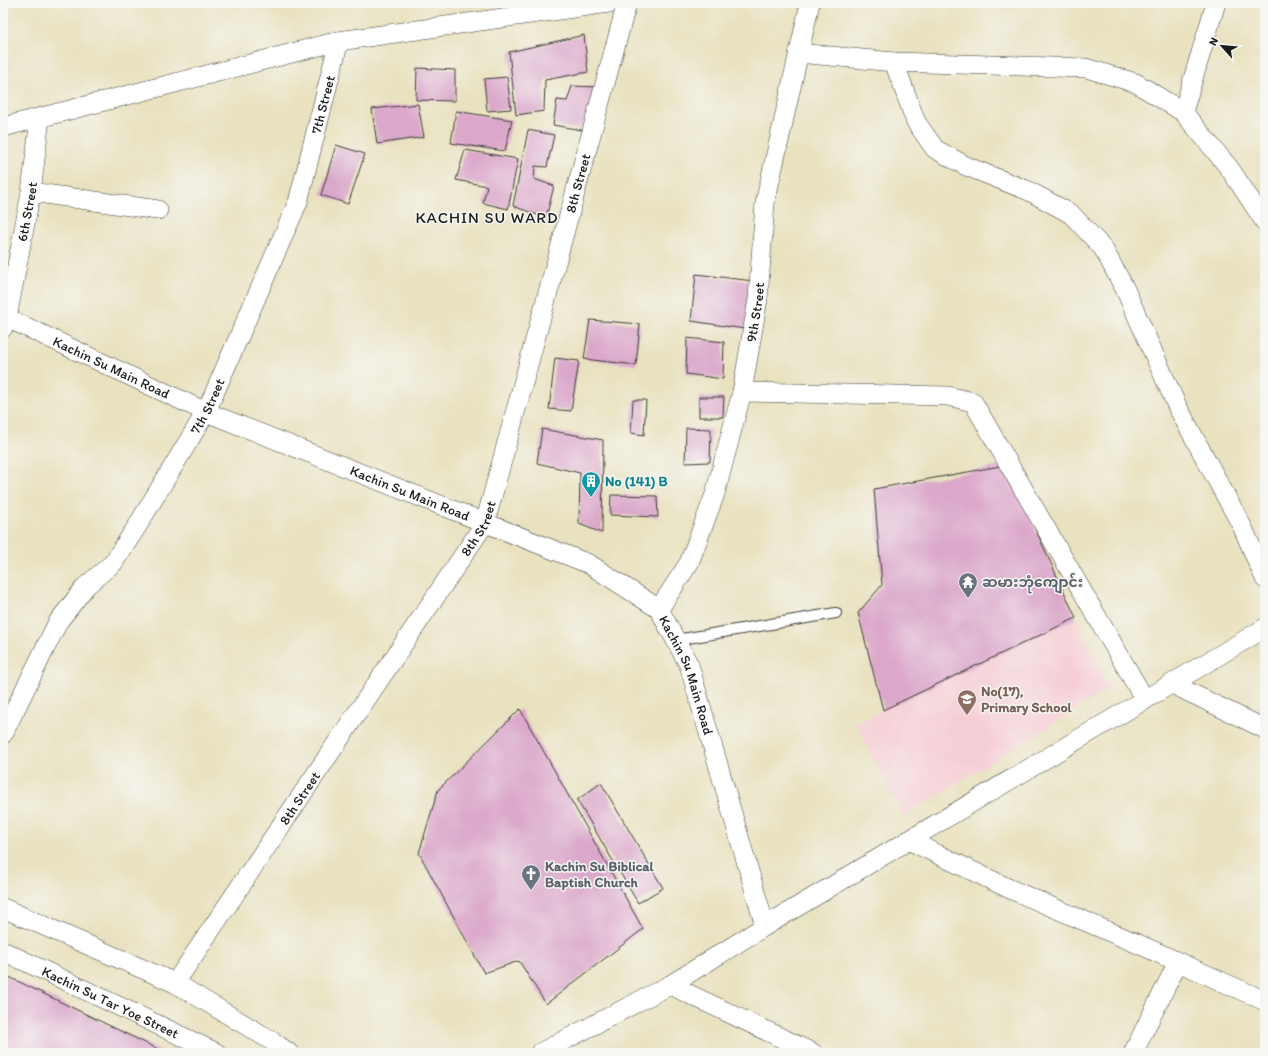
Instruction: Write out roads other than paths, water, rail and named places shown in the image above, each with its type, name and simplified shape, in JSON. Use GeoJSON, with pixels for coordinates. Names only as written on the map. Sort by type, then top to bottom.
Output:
{"type":"FeatureCollection","features":[{"type":"Feature","properties":{"kind":"street"},"geometry":{"type":"LineString","coordinates":[[3,127],[339,41],[609,3]]}},
{"type":"Feature","properties":{"kind":"street","name":"8th Street"},"geometry":{"type":"LineString","coordinates":[[175,983],[486,523],[627,3]]}},
{"type":"Feature","properties":{"kind":"street","name":"9th Street"},"geometry":{"type":"LineString","coordinates":[[659,609],[690,563],[715,494],[742,392],[758,299],[765,204],[810,3]]}},
{"type":"Feature","properties":{"kind":"street"},"geometry":{"type":"LineString","coordinates":[[1183,112],[1216,3]]}},
{"type":"Feature","properties":{"kind":"street","name":"7th Street"},"geometry":{"type":"LineString","coordinates":[[3,734],[58,622],[86,586],[113,563],[136,528],[206,412],[298,202],[339,41]]}},
{"type":"Feature","properties":{"kind":"street"},"geometry":{"type":"LineString","coordinates":[[798,53],[894,62],[1086,68],[1136,83],[1183,112],[1230,169],[1265,222]]}},
{"type":"Feature","properties":{"kind":"street"},"geometry":{"type":"LineString","coordinates":[[894,62],[916,122],[935,149],[966,166],[1029,191],[1071,214],[1103,248],[1125,289],[1176,406],[1243,528],[1265,579]]}},
{"type":"Feature","properties":{"kind":"street","name":"6th Street"},"geometry":{"type":"LineString","coordinates":[[4,321],[31,192],[40,118]]}},
{"type":"Feature","properties":{"kind":"street"},"geometry":{"type":"LineString","coordinates":[[31,192],[158,210]]}},
{"type":"Feature","properties":{"kind":"street","name":"Kachin Su Main Road"},"geometry":{"type":"LineString","coordinates":[[4,321],[206,412],[589,564],[659,609],[689,665],[766,926]]}},
{"type":"Feature","properties":{"kind":"street"},"geometry":{"type":"LineString","coordinates":[[742,392],[948,396],[972,402],[1145,700]]}},
{"type":"Feature","properties":{"kind":"street"},"geometry":{"type":"LineString","coordinates":[[540,1053],[670,984],[1265,628]]}},
{"type":"Feature","properties":{"kind":"street"},"geometry":{"type":"LineString","coordinates":[[1172,684],[1265,729]]}},
{"type":"Feature","properties":{"kind":"street"},"geometry":{"type":"LineString","coordinates":[[910,841],[1010,889],[1265,1001]]}},
{"type":"Feature","properties":{"kind":"street"},"geometry":{"type":"LineString","coordinates":[[3,908],[175,983],[290,1053]]}},
{"type":"Feature","properties":{"kind":"street","name":"Kachin Su Tar Yoe Street"},"geometry":{"type":"LineString","coordinates":[[3,951],[217,1053]]}},
{"type":"Feature","properties":{"kind":"street"},"geometry":{"type":"LineString","coordinates":[[1133,1053],[1178,962]]}},
{"type":"Feature","properties":{"kind":"street"},"geometry":{"type":"LineString","coordinates":[[670,984],[813,1053]]}},
{"type":"Feature","properties":{"kind":"lane"},"geometry":{"type":"LineString","coordinates":[[676,640],[836,613]]}},
{"type":"Feature","properties":{"kind":"place","name":"No (141) B"},"geometry":{"type":"Point","coordinates":[591,498]}},
{"type":"Feature","properties":{"kind":"place","name":"ဆမားဘုံကျောင်း"},"geometry":{"type":"Point","coordinates":[968,599]}},
{"type":"Feature","properties":{"kind":"place","name":"No(17), Primary School"},"geometry":{"type":"Point","coordinates":[967,716]}},
{"type":"Feature","properties":{"kind":"place","name":"Kachin Su Biblical Baptish Church"},"geometry":{"type":"Point","coordinates":[531,891]}},
{"type":"Feature","properties":{"kind":"district","name":"KACHIN SU WARD"},"geometry":{"type":"Point","coordinates":[487,217]}}]}
